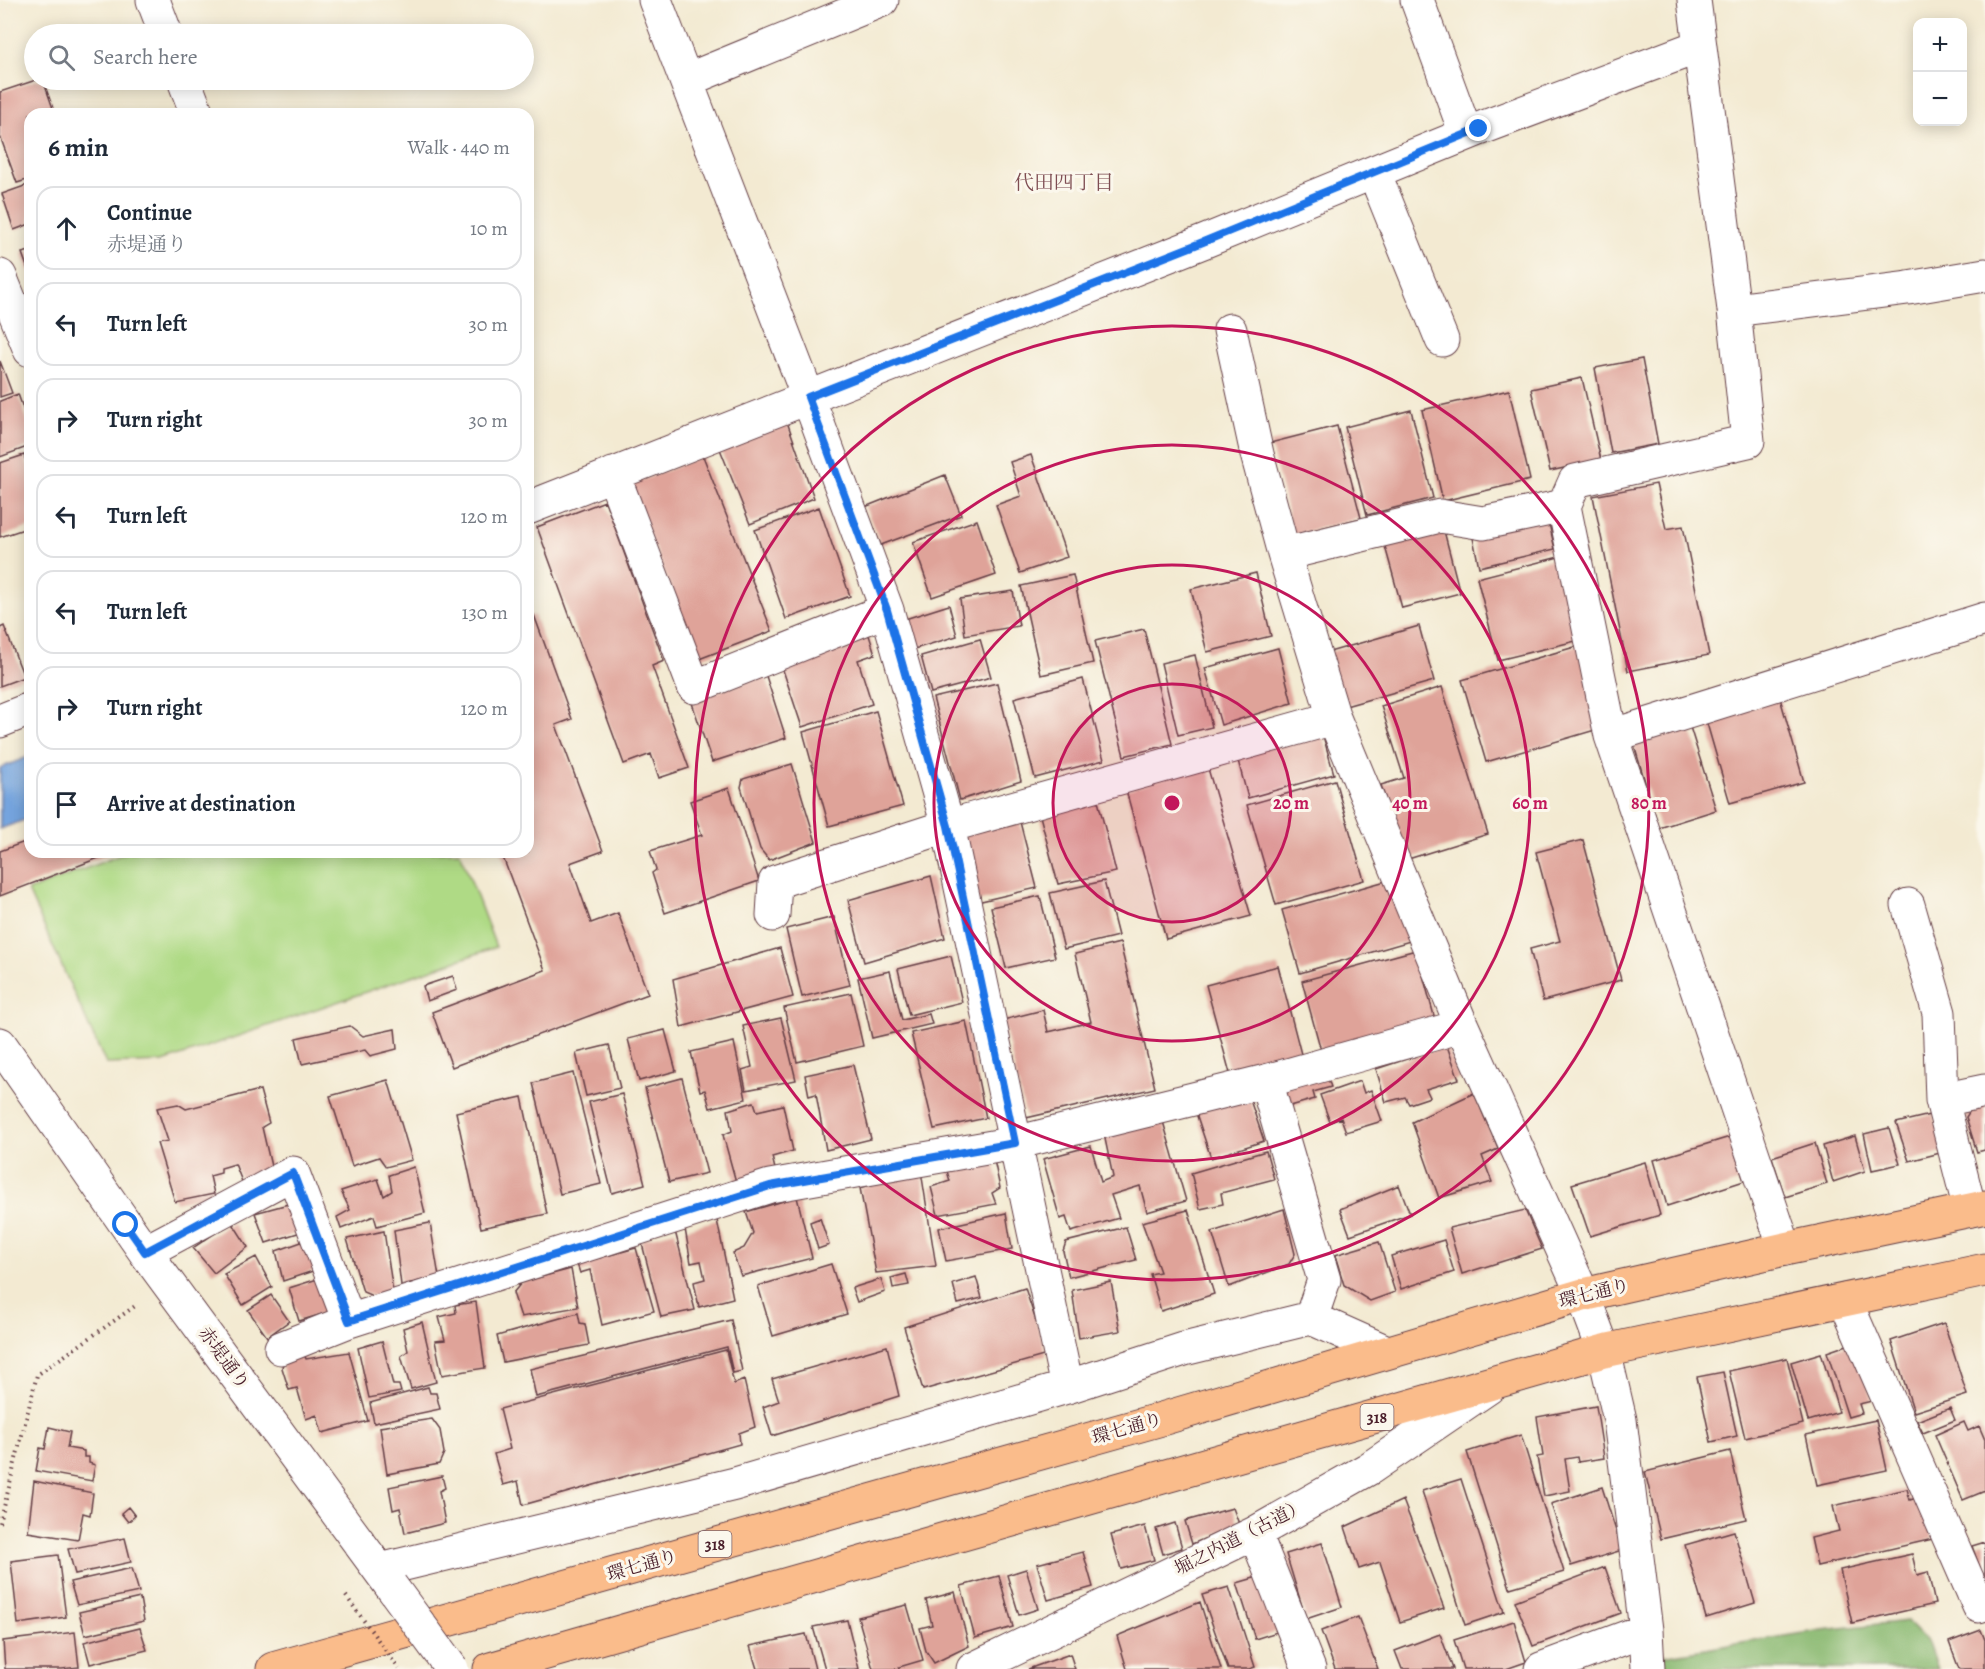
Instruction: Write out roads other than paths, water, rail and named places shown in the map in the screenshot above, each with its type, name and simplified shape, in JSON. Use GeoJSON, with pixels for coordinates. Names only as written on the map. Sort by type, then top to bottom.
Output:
{"type":"FeatureCollection","features":[{"type":"Feature","properties":{"kind":"main road","name":"環七通り"},"geometry":{"type":"LineString","coordinates":[[273,1669],[1146,1423],[1583,1294],[1977,1209]]}},
{"type":"Feature","properties":{"kind":"main road","name":"318"},"geometry":{"type":"LineString","coordinates":[[490,1669],[1604,1351],[1985,1270]]}},
{"type":"Feature","properties":{"kind":"street"},"geometry":{"type":"LineString","coordinates":[[153,0],[162,24]]}},
{"type":"Feature","properties":{"kind":"street"},"geometry":{"type":"LineString","coordinates":[[655,0],[808,397],[887,610],[948,826],[1067,1387]]}},
{"type":"Feature","properties":{"kind":"street"},"geometry":{"type":"LineString","coordinates":[[687,80],[882,0]]}},
{"type":"Feature","properties":{"kind":"street"},"geometry":{"type":"LineString","coordinates":[[1417,0],[1466,134]]}},
{"type":"Feature","properties":{"kind":"street"},"geometry":{"type":"LineString","coordinates":[[1694,0],[1734,310],[1748,441],[1575,481],[1564,506],[1611,736],[1785,1249]]}},
{"type":"Feature","properties":{"kind":"street"},"geometry":{"type":"LineString","coordinates":[[534,506],[1203,242],[1466,134],[1700,46]]}},
{"type":"Feature","properties":{"kind":"street"},"geometry":{"type":"LineString","coordinates":[[188,90],[195,108]]}},
{"type":"Feature","properties":{"kind":"street"},"geometry":{"type":"LineString","coordinates":[[1374,172],[1442,340]]}},
{"type":"Feature","properties":{"kind":"street"},"geometry":{"type":"LineString","coordinates":[[1734,310],[1908,288],[1985,275]]}},
{"type":"Feature","properties":{"kind":"street"},"geometry":{"type":"LineString","coordinates":[[0,276],[24,335]]}},
{"type":"Feature","properties":{"kind":"street"},"geometry":{"type":"LineString","coordinates":[[1230,330],[1257,454],[1284,554],[1334,718],[1462,1026],[1583,1294],[1604,1351],[1620,1420],[1646,1630],[1648,1669]]}},
{"type":"Feature","properties":{"kind":"street"},"geometry":{"type":"LineString","coordinates":[[613,474],[693,687],[887,610]]}},
{"type":"Feature","properties":{"kind":"street"},"geometry":{"type":"LineString","coordinates":[[1284,554],[1440,516],[1483,523],[1564,506]]}},
{"type":"Feature","properties":{"kind":"street"},"geometry":{"type":"LineString","coordinates":[[1611,736],[1985,619]]}},
{"type":"Feature","properties":{"kind":"street"},"geometry":{"type":"LineString","coordinates":[[0,720],[24,711]]}},
{"type":"Feature","properties":{"kind":"street"},"geometry":{"type":"LineString","coordinates":[[773,915],[775,882],[948,826],[1334,718]]}},
{"type":"Feature","properties":{"kind":"street"},"geometry":{"type":"LineString","coordinates":[[1908,905],[1939,1013],[1942,1100],[1977,1209]]}},
{"type":"Feature","properties":{"kind":"street"},"geometry":{"type":"LineString","coordinates":[[281,1348],[349,1321],[770,1186],[1015,1143],[1266,1081],[1462,1026]]}},
{"type":"Feature","properties":{"kind":"street","name":"赤堤通り"},"geometry":{"type":"LineString","coordinates":[[0,1044],[145,1252],[452,1669]]}},
{"type":"Feature","properties":{"kind":"street"},"geometry":{"type":"LineString","coordinates":[[1266,1081],[1324,1280],[1311,1318]]}},
{"type":"Feature","properties":{"kind":"street"},"geometry":{"type":"LineString","coordinates":[[1942,1100],[1985,1091]]}},
{"type":"Feature","properties":{"kind":"street"},"geometry":{"type":"LineString","coordinates":[[145,1252],[293,1173],[349,1321]]}},
{"type":"Feature","properties":{"kind":"street"},"geometry":{"type":"LineString","coordinates":[[1845,1300],[1979,1605],[1985,1603]]}},
{"type":"Feature","properties":{"kind":"street"},"geometry":{"type":"LineString","coordinates":[[385,1578],[735,1484],[1067,1387],[1184,1349],[1311,1318],[1387,1352]]}},
{"type":"Feature","properties":{"kind":"street","name":"堀之内道（古道）"},"geometry":{"type":"LineString","coordinates":[[988,1666],[1255,1533],[1370,1468],[1494,1383]]}},
{"type":"Feature","properties":{"kind":"street"},"geometry":{"type":"LineString","coordinates":[[1255,1533],[1309,1669]]}},
{"type":"Feature","properties":{"kind":"street"},"geometry":{"type":"LineString","coordinates":[[1541,1669],[1646,1630]]}},
{"type":"Feature","properties":{"kind":"water"},"geometry":{"type":"Polygon","coordinates":[[[24,758],[24,820],[0,829],[0,768],[24,758]]]}},
{"type":"Feature","properties":{"kind":"district","name":"代田四丁目"},"geometry":{"type":"Point","coordinates":[1064,182]}}]}
